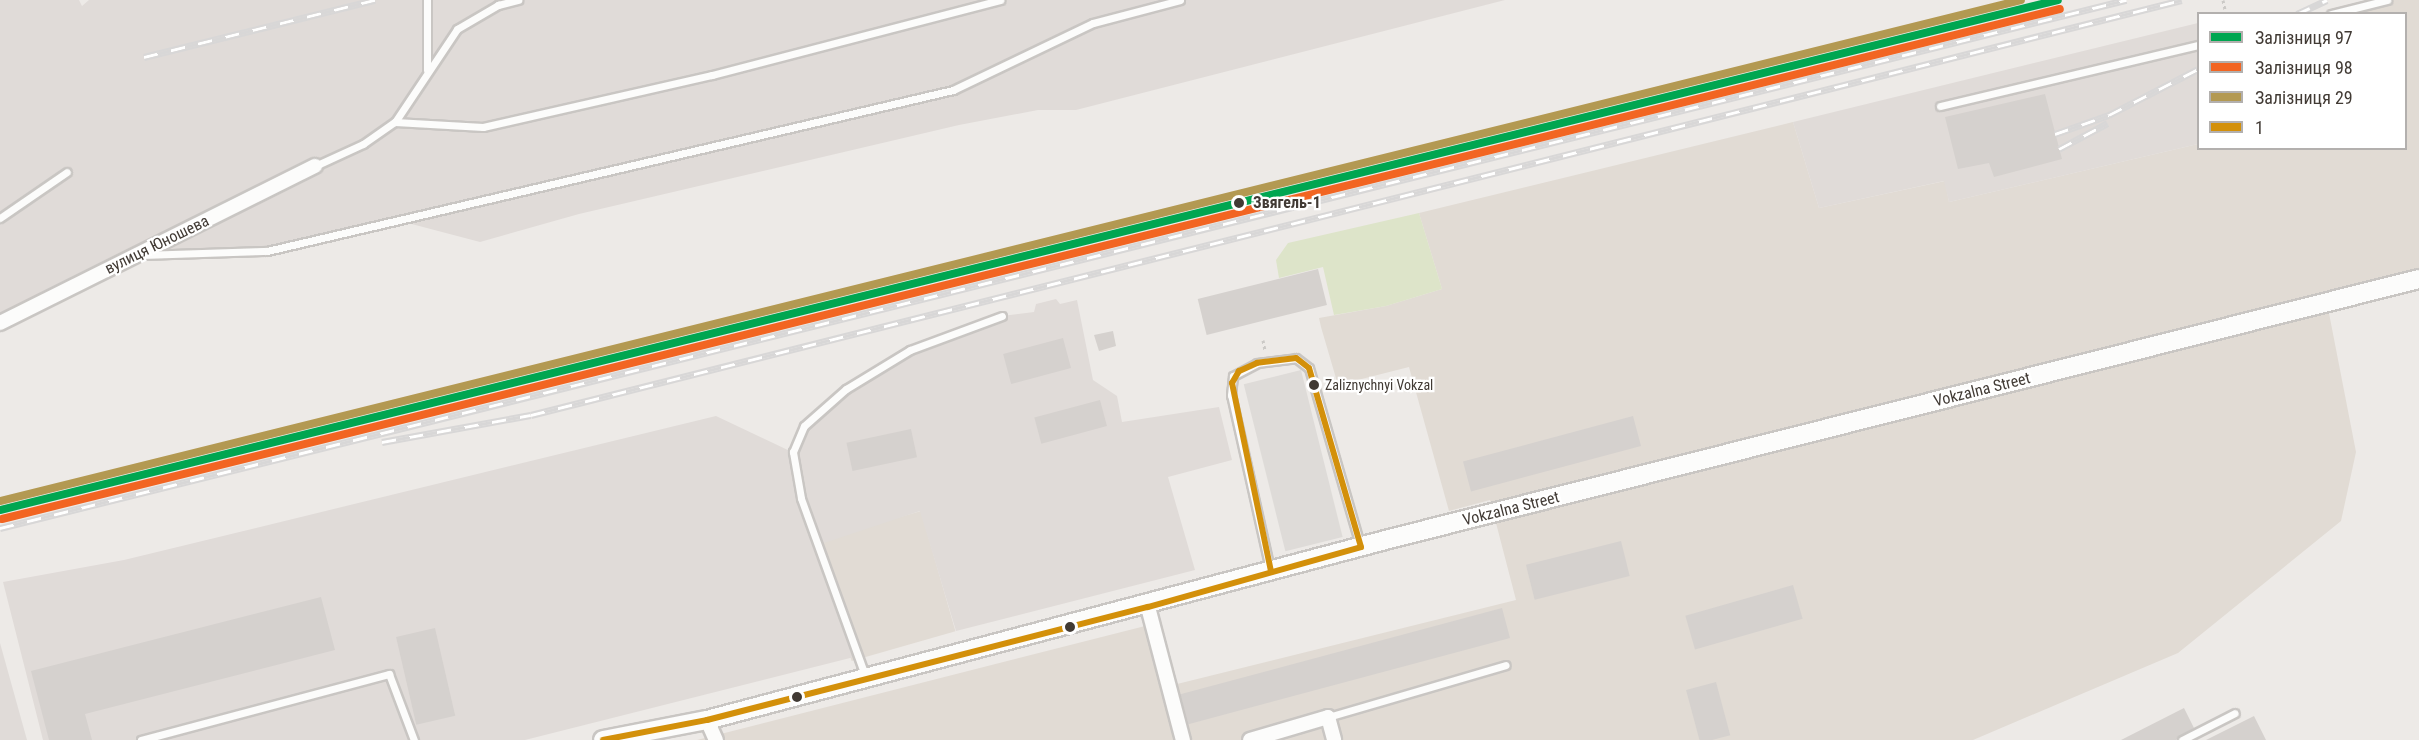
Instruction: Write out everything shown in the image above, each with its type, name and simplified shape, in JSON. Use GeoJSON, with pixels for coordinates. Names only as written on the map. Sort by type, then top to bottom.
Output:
{"type":"FeatureCollection","features":[{"type":"Feature","properties":{"kind":"street","name":"вулиця Юношева"},"geometry":{"type":"LineString","coordinates":[[0,323],[315,166]]}},
{"type":"Feature","properties":{"kind":"street","name":"Vokzalna Street"},"geometry":{"type":"LineString","coordinates":[[603,740],[707,720],[1148,607],[1361,547],[2419,279]]}},
{"type":"Feature","properties":{"kind":"street"},"geometry":{"type":"LineString","coordinates":[[1148,607],[1184,740]]}},
{"type":"Feature","properties":{"kind":"street"},"geometry":{"type":"LineString","coordinates":[[1250,740],[1328,717],[1334,740]]}},
{"type":"Feature","properties":{"kind":"street"},"geometry":{"type":"LineString","coordinates":[[707,720],[716,740]]}},
{"type":"Feature","properties":{"kind":"lane"},"geometry":{"type":"LineString","coordinates":[[427,0],[427,70]]}},
{"type":"Feature","properties":{"kind":"lane"},"geometry":{"type":"LineString","coordinates":[[315,166],[363,144],[395,122],[427,70],[457,29],[498,5],[518,0]]}},
{"type":"Feature","properties":{"kind":"lane"},"geometry":{"type":"LineString","coordinates":[[395,122],[483,127],[712,75],[1000,0]]}},
{"type":"Feature","properties":{"kind":"lane"},"geometry":{"type":"LineString","coordinates":[[136,255],[267,251],[942,93],[1093,23],[1180,0]]}},
{"type":"Feature","properties":{"kind":"lane"},"geometry":{"type":"LineString","coordinates":[[2339,12],[2387,0]]}},
{"type":"Feature","properties":{"kind":"lane"},"geometry":{"type":"LineString","coordinates":[[1940,106],[2197,45]]}},
{"type":"Feature","properties":{"kind":"lane"},"geometry":{"type":"LineString","coordinates":[[0,218],[67,172]]}},
{"type":"Feature","properties":{"kind":"lane"},"geometry":{"type":"LineString","coordinates":[[866,679],[801,498],[793,452],[804,426],[846,389],[910,350],[1002,316]]}},
{"type":"Feature","properties":{"kind":"lane"},"geometry":{"type":"LineString","coordinates":[[1271,572],[1231,394],[1233,376],[1257,363],[1296,358],[1309,368],[1361,547]]}},
{"type":"Feature","properties":{"kind":"lane"},"geometry":{"type":"LineString","coordinates":[[1328,717],[1506,665]]}},
{"type":"Feature","properties":{"kind":"lane"},"geometry":{"type":"LineString","coordinates":[[141,740],[389,674],[414,740]]}},
{"type":"Feature","properties":{"kind":"lane"},"geometry":{"type":"LineString","coordinates":[[2182,740],[2235,713]]}},
{"type":"Feature","properties":{"kind":"shaded area"},"geometry":{"type":"Polygon","coordinates":[[[0,0],[79,0],[82,6],[89,0],[1505,0],[1076,110],[1038,110],[959,125],[579,214],[480,242],[404,222],[267,251],[136,255],[0,323],[0,0]]]}},
{"type":"Feature","properties":{"kind":"shaded area"},"geometry":{"type":"Polygon","coordinates":[[[2387,0],[2419,0],[2419,279],[2327,303],[2356,452],[2341,521],[2178,653],[1973,740],[697,740],[1153,624],[1169,686],[1516,600],[1490,500],[1449,511],[1409,367],[1338,385],[1321,327],[1319,318],[1386,306],[1442,289],[1419,213],[1793,122],[1819,208],[1945,181],[1949,202],[2197,144],[2197,150],[2407,150],[2407,12],[2335,12],[2387,0]]]}},
{"type":"Feature","properties":{"kind":"shaded area"},"geometry":{"type":"Polygon","coordinates":[[[2197,23],[2197,144],[1949,202],[1944,181],[1819,208],[1793,122],[2197,23]]]}},
{"type":"Feature","properties":{"kind":"shaded area"},"geometry":{"type":"Polygon","coordinates":[[[1056,299],[1060,304],[1077,300],[1093,380],[1117,396],[1122,422],[1219,407],[1232,460],[1168,477],[1195,570],[956,631],[920,511],[818,545],[858,656],[525,740],[43,740],[3,582],[124,560],[716,416],[792,452],[804,426],[846,389],[910,350],[1002,316],[1034,312],[1036,304],[1056,299]]]}},
{"type":"Feature","properties":{"kind":"shaded area"},"geometry":{"type":"Polygon","coordinates":[[[1301,370],[1343,537],[1285,551],[1244,384],[1301,370]]]}},
{"type":"Feature","properties":{"kind":"shaded area"},"geometry":{"type":"Polygon","coordinates":[[[921,511],[955,631],[852,661],[817,541],[921,511]]]}},
{"type":"Feature","properties":{"kind":"shaded area"},"geometry":{"type":"Polygon","coordinates":[[[0,643],[27,740],[0,740],[0,643]]]}},
{"type":"Feature","properties":{"kind":"green space"},"geometry":{"type":"Polygon","coordinates":[[[1419,213],[1442,289],[1386,306],[1334,315],[1323,267],[1279,278],[1276,260],[1288,243],[1419,213]]]}},
{"type":"Feature","properties":{"kind":"building"},"geometry":{"type":"Polygon","coordinates":[[[2045,94],[2062,159],[1994,177],[1989,163],[1958,169],[1945,117],[2045,94]]]}},
{"type":"Feature","properties":{"kind":"building"},"geometry":{"type":"Polygon","coordinates":[[[1318,269],[1327,305],[1207,335],[1198,299],[1318,269]]]}},
{"type":"Feature","properties":{"kind":"building"},"geometry":{"type":"Polygon","coordinates":[[[1113,331],[1116,346],[1099,351],[1094,335],[1113,331]]]}},
{"type":"Feature","properties":{"kind":"building"},"geometry":{"type":"Polygon","coordinates":[[[1063,338],[1071,368],[1011,384],[1003,354],[1063,338]]]}},
{"type":"Feature","properties":{"kind":"building"},"geometry":{"type":"Polygon","coordinates":[[[1100,400],[1107,426],[1041,444],[1034,418],[1100,400]]]}},
{"type":"Feature","properties":{"kind":"building"},"geometry":{"type":"Polygon","coordinates":[[[1633,416],[1641,446],[1471,491],[1463,462],[1633,416]]]}},
{"type":"Feature","properties":{"kind":"building"},"geometry":{"type":"Polygon","coordinates":[[[911,429],[917,457],[852,471],[846,443],[911,429]]]}},
{"type":"Feature","properties":{"kind":"building"},"geometry":{"type":"Polygon","coordinates":[[[1621,541],[1630,576],[1535,600],[1526,565],[1621,541]]]}},
{"type":"Feature","properties":{"kind":"building"},"geometry":{"type":"Polygon","coordinates":[[[1793,585],[1803,619],[1695,650],[1685,616],[1793,585]]]}},
{"type":"Feature","properties":{"kind":"building"},"geometry":{"type":"Polygon","coordinates":[[[321,597],[335,650],[85,714],[92,740],[49,740],[31,671],[321,597]]]}},
{"type":"Feature","properties":{"kind":"building"},"geometry":{"type":"Polygon","coordinates":[[[1502,608],[1510,638],[1188,724],[1180,694],[1502,608]]]}},
{"type":"Feature","properties":{"kind":"building"},"geometry":{"type":"Polygon","coordinates":[[[435,628],[455,716],[416,725],[396,637],[435,628]]]}},
{"type":"Feature","properties":{"kind":"building"},"geometry":{"type":"Polygon","coordinates":[[[1716,682],[1730,735],[1712,740],[1699,740],[1686,690],[1716,682]]]}},
{"type":"Feature","properties":{"kind":"building"},"geometry":{"type":"Polygon","coordinates":[[[2184,708],[2194,728],[2176,740],[2121,740],[2184,708]]]}},
{"type":"Feature","properties":{"kind":"building"},"geometry":{"type":"Polygon","coordinates":[[[2254,716],[2266,740],[2206,740],[2254,716]]]}},
{"type":"Feature","properties":{"kind":"railway"},"geometry":{"type":"LineString","coordinates":[[144,57],[375,0]]}},
{"type":"Feature","properties":{"kind":"railway"},"geometry":{"type":"LineString","coordinates":[[0,528],[2126,0]]}},
{"type":"Feature","properties":{"kind":"railway"},"geometry":{"type":"LineString","coordinates":[[382,442],[531,415],[2182,0]]}},
{"type":"Feature","properties":{"kind":"railway"},"geometry":{"type":"LineString","coordinates":[[2301,12],[2327,0]]}},
{"type":"Feature","properties":{"kind":"railway"},"geometry":{"type":"LineString","coordinates":[[2055,134],[2109,115],[2197,70]]}},
{"type":"Feature","properties":{"kind":"railway"},"geometry":{"type":"LineString","coordinates":[[2059,149],[2108,123]]}},
{"type":"Feature","properties":{"kind":"rail line","name":"29"},"geometry":{"type":"LineString","coordinates":[[0,501],[2021,0]]}},
{"type":"Feature","properties":{"kind":"rail line","name":"97"},"geometry":{"type":"LineString","coordinates":[[0,510],[2058,0]]}},
{"type":"Feature","properties":{"kind":"rail line","name":"98"},"geometry":{"type":"LineString","coordinates":[[2,519],[2060,9]]}},
{"type":"Feature","properties":{"kind":"transit line","name":"1"},"geometry":{"type":"LineString","coordinates":[[603,740],[707,720],[1148,607],[1361,547],[1309,368],[1296,358],[1257,363],[1239,371],[1232,383],[1271,572]]}},
{"type":"Feature","properties":{"kind":"place","name":"Звягель-1"},"geometry":{"type":"Point","coordinates":[1239,203]}},
{"type":"Feature","properties":{"kind":"place","name":"Zaliznychnyi Vokzal"},"geometry":{"type":"Point","coordinates":[1314,385]}}]}
